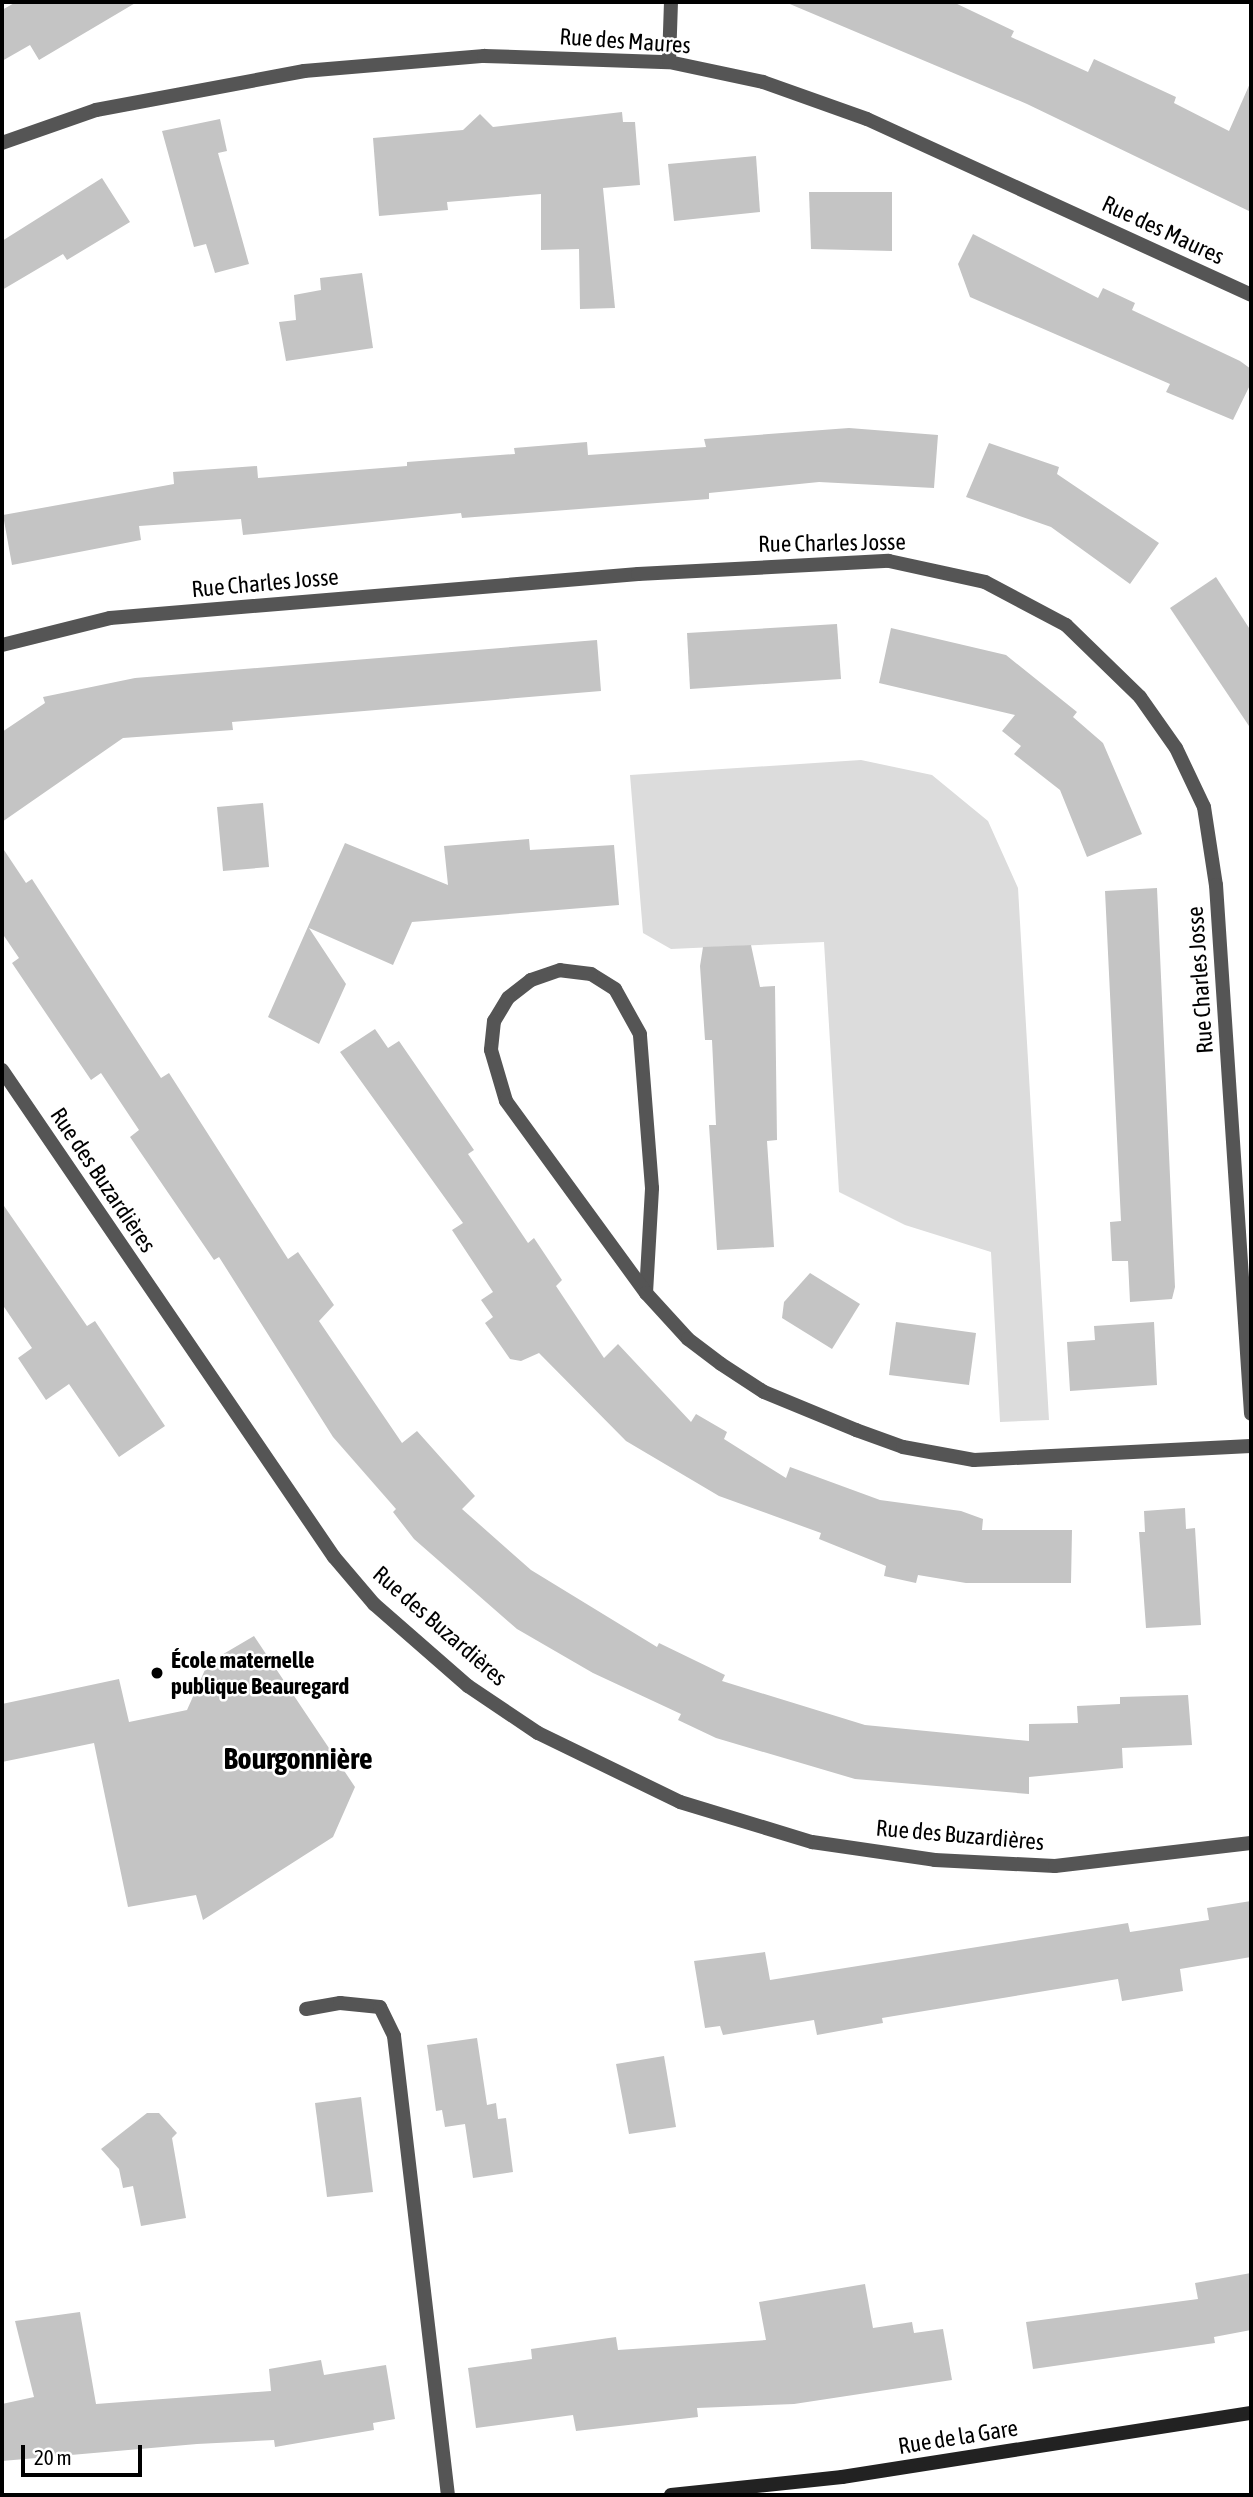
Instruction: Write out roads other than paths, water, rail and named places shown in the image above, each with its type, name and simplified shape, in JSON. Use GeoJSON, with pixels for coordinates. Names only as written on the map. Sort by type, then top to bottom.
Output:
{"type":"FeatureCollection","features":[{"type":"Feature","properties":{"kind":"street"},"geometry":{"type":"LineString","coordinates":[[669,62],[671,2]]}},
{"type":"Feature","properties":{"kind":"street","name":"Rue des Maures"},"geometry":{"type":"LineString","coordinates":[[4,137],[96,110],[304,71],[484,55],[669,62],[763,82],[867,119],[1251,295]]}},
{"type":"Feature","properties":{"kind":"street","name":"Rue Charles Josse"},"geometry":{"type":"LineString","coordinates":[[2,645],[110,618],[638,574],[878,561],[934,567],[985,582],[1066,625],[1140,697],[1176,748],[1204,807],[1216,885],[1251,1414]]}},
{"type":"Feature","properties":{"kind":"street"},"geometry":{"type":"LineString","coordinates":[[646,1293],[652,1188],[640,1034],[615,989],[591,974],[560,970],[531,980],[508,998],[494,1021],[496,1075],[513,1112],[646,1293],[688,1339],[764,1392],[903,1447],[974,1460],[1026,1461],[1251,1446]]}},
{"type":"Feature","properties":{"kind":"street","name":"Rue des Buzardières"},"geometry":{"type":"LineString","coordinates":[[2,1070],[334,1557],[374,1604],[468,1686],[538,1732],[680,1802],[812,1842],[935,1860],[1055,1866],[1251,1843]]}},
{"type":"Feature","properties":{"kind":"street"},"geometry":{"type":"LineString","coordinates":[[306,2010],[340,2003],[380,2007],[394,2036],[448,2495]]}},
{"type":"Feature","properties":{"kind":"street","name":"Rue de la Gare"},"geometry":{"type":"LineString","coordinates":[[671,2495],[842,2477],[1251,2413]]}},
{"type":"Feature","properties":{"kind":"place","name":"École maternelle publique Beauregard"},"geometry":{"type":"Point","coordinates":[157,1673]}},
{"type":"Feature","properties":{"kind":"district","name":"Bourgonnière"},"geometry":{"type":"Point","coordinates":[298,1758]}}]}
